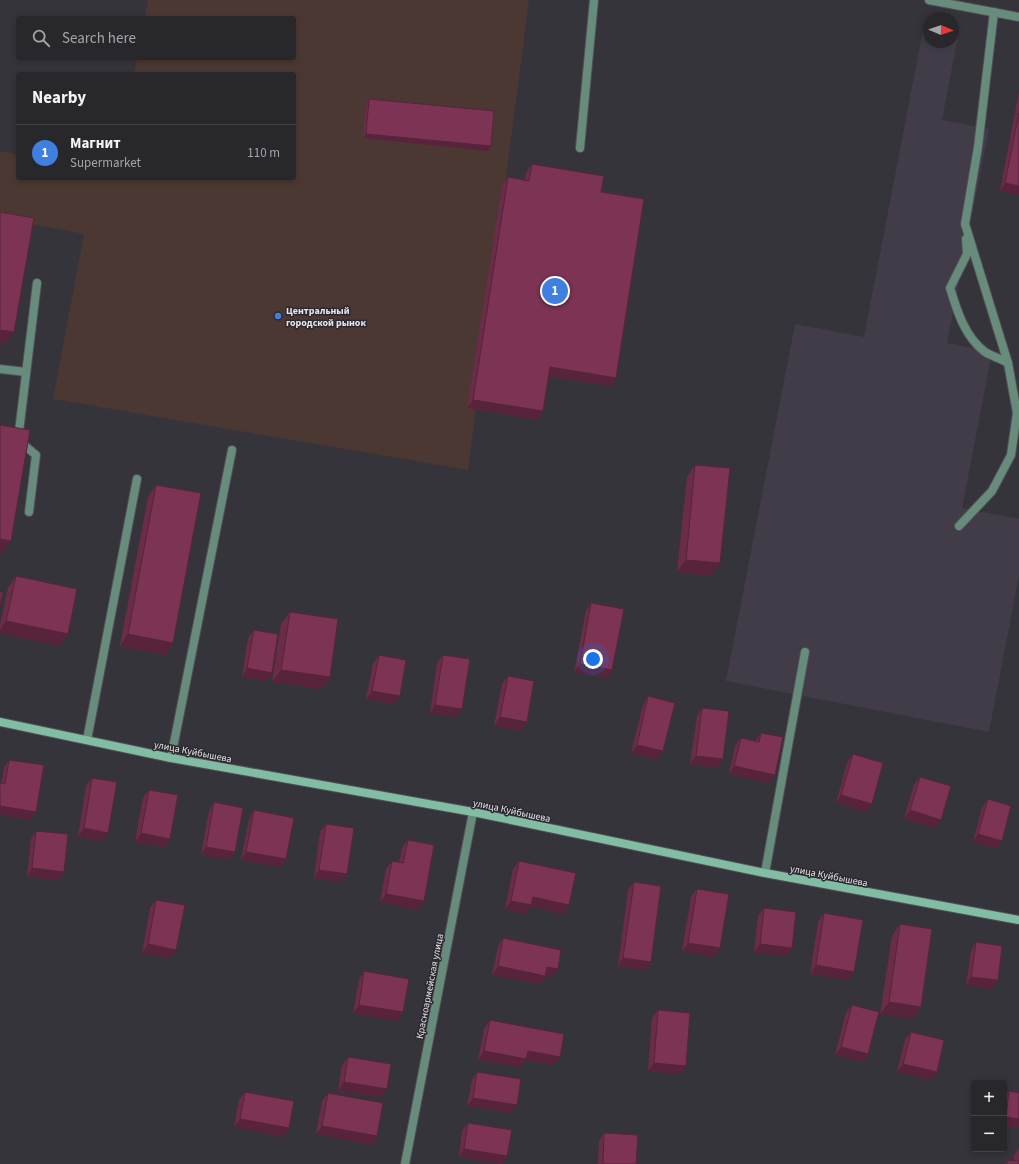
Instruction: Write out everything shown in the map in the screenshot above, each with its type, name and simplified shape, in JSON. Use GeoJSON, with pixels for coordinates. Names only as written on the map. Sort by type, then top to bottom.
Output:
{"type":"FeatureCollection","features":[{"type":"Feature","properties":{"kind":"street"},"geometry":{"type":"LineString","coordinates":[[580,148],[594,0]]}},
{"type":"Feature","properties":{"kind":"street"},"geometry":{"type":"LineString","coordinates":[[930,0],[1019,17]]}},
{"type":"Feature","properties":{"kind":"street"},"geometry":{"type":"LineString","coordinates":[[994,12],[978,147],[965,224],[967,254],[950,288],[968,335],[986,352],[1008,363]]}},
{"type":"Feature","properties":{"kind":"street"},"geometry":{"type":"LineString","coordinates":[[960,526],[992,491],[1011,455],[1017,414],[1008,363],[965,224]]}},
{"type":"Feature","properties":{"kind":"street"},"geometry":{"type":"LineString","coordinates":[[29,512],[36,455],[18,440],[37,283]]}},
{"type":"Feature","properties":{"kind":"street"},"geometry":{"type":"LineString","coordinates":[[0,369],[26,372]]}},
{"type":"Feature","properties":{"kind":"street"},"geometry":{"type":"LineString","coordinates":[[171,758],[232,450]]}},
{"type":"Feature","properties":{"kind":"street"},"geometry":{"type":"LineString","coordinates":[[86,740],[137,479]]}},
{"type":"Feature","properties":{"kind":"street"},"geometry":{"type":"LineString","coordinates":[[765,873],[805,652]]}},
{"type":"Feature","properties":{"kind":"street","name":"улица Куйбышева"},"geometry":{"type":"LineString","coordinates":[[0,722],[171,758],[473,812],[765,873],[1019,920]]}},
{"type":"Feature","properties":{"kind":"street","name":"Красноармейская улица"},"geometry":{"type":"LineString","coordinates":[[405,1164],[473,812]]}},
{"type":"Feature","properties":{"kind":"shaded area","name":"Центральный городской рынок"},"geometry":{"type":"Polygon","coordinates":[[[148,0],[529,0],[468,470],[53,399],[84,234],[0,218],[0,151],[16,155],[16,180],[296,180],[296,72],[134,72],[137,60],[296,60],[296,16],[145,16],[148,0]]]}},
{"type":"Feature","properties":{"kind":"shaded area"},"geometry":{"type":"Polygon","coordinates":[[[923,30],[923,48],[956,48],[942,120],[989,129],[947,343],[992,352],[962,508],[1019,519],[1019,575],[989,732],[726,681],[795,324],[864,337],[923,30]]]}},
{"type":"Feature","properties":{"kind":"building"},"geometry":{"type":"Polygon","coordinates":[[[369,99],[494,111],[491,146],[366,134],[369,99]]]}},
{"type":"Feature","properties":{"kind":"building"},"geometry":{"type":"Polygon","coordinates":[[[1019,113],[1019,186],[1005,183],[1019,113]]]}},
{"type":"Feature","properties":{"kind":"building"},"geometry":{"type":"Polygon","coordinates":[[[532,164],[604,176],[601,192],[644,199],[616,378],[550,367],[543,411],[473,400],[508,177],[529,181],[532,164]]]}},
{"type":"Feature","properties":{"kind":"building"},"geometry":{"type":"Polygon","coordinates":[[[0,212],[34,218],[14,332],[0,330],[0,212]]]}},
{"type":"Feature","properties":{"kind":"building"},"geometry":{"type":"Polygon","coordinates":[[[0,425],[30,430],[11,541],[0,539],[0,425]]]}},
{"type":"Feature","properties":{"kind":"building"},"geometry":{"type":"Polygon","coordinates":[[[695,465],[730,468],[720,563],[686,560],[695,465]]]}},
{"type":"Feature","properties":{"kind":"building"},"geometry":{"type":"Polygon","coordinates":[[[156,485],[201,493],[173,643],[128,634],[156,485]]]}},
{"type":"Feature","properties":{"kind":"building"},"geometry":{"type":"Polygon","coordinates":[[[16,576],[77,589],[68,634],[6,621],[16,576]]]}},
{"type":"Feature","properties":{"kind":"building"},"geometry":{"type":"Polygon","coordinates":[[[0,592],[3,592],[0,607],[0,592]]]}},
{"type":"Feature","properties":{"kind":"building"},"geometry":{"type":"Polygon","coordinates":[[[591,603],[624,609],[612,670],[580,664],[591,603]]]}},
{"type":"Feature","properties":{"kind":"building"},"geometry":{"type":"Polygon","coordinates":[[[290,612],[338,619],[330,677],[281,670],[290,612]]]}},
{"type":"Feature","properties":{"kind":"building"},"geometry":{"type":"Polygon","coordinates":[[[254,630],[278,634],[272,673],[247,668],[254,630]]]}},
{"type":"Feature","properties":{"kind":"building"},"geometry":{"type":"Polygon","coordinates":[[[379,655],[406,660],[400,696],[372,691],[379,655]]]}},
{"type":"Feature","properties":{"kind":"building"},"geometry":{"type":"Polygon","coordinates":[[[443,655],[470,659],[462,709],[435,705],[443,655]]]}},
{"type":"Feature","properties":{"kind":"building"},"geometry":{"type":"Polygon","coordinates":[[[508,676],[534,681],[527,722],[500,717],[508,676]]]}},
{"type":"Feature","properties":{"kind":"building"},"geometry":{"type":"Polygon","coordinates":[[[648,696],[675,703],[663,751],[637,745],[648,696]]]}},
{"type":"Feature","properties":{"kind":"building"},"geometry":{"type":"Polygon","coordinates":[[[702,708],[729,711],[723,759],[696,756],[702,708]]]}},
{"type":"Feature","properties":{"kind":"building"},"geometry":{"type":"Polygon","coordinates":[[[761,733],[783,737],[775,775],[734,766],[741,738],[759,742],[761,733]]]}},
{"type":"Feature","properties":{"kind":"building"},"geometry":{"type":"Polygon","coordinates":[[[853,754],[883,763],[872,804],[841,795],[853,754]]]}},
{"type":"Feature","properties":{"kind":"building"},"geometry":{"type":"Polygon","coordinates":[[[9,760],[44,765],[36,812],[0,806],[0,783],[5,784],[9,760]]]}},
{"type":"Feature","properties":{"kind":"building"},"geometry":{"type":"Polygon","coordinates":[[[920,777],[951,786],[941,820],[910,810],[920,777]]]}},
{"type":"Feature","properties":{"kind":"building"},"geometry":{"type":"Polygon","coordinates":[[[92,778],[117,782],[108,833],[84,828],[92,778]]]}},
{"type":"Feature","properties":{"kind":"building"},"geometry":{"type":"Polygon","coordinates":[[[149,790],[178,795],[170,839],[141,833],[149,790]]]}},
{"type":"Feature","properties":{"kind":"building"},"geometry":{"type":"Polygon","coordinates":[[[988,799],[1011,806],[1002,841],[978,834],[988,799]]]}},
{"type":"Feature","properties":{"kind":"building"},"geometry":{"type":"Polygon","coordinates":[[[214,802],[243,808],[235,852],[206,847],[214,802]]]}},
{"type":"Feature","properties":{"kind":"building"},"geometry":{"type":"Polygon","coordinates":[[[254,810],[294,818],[286,859],[246,852],[254,810]]]}},
{"type":"Feature","properties":{"kind":"building"},"geometry":{"type":"Polygon","coordinates":[[[326,824],[354,828],[347,874],[319,870],[326,824]]]}},
{"type":"Feature","properties":{"kind":"building"},"geometry":{"type":"Polygon","coordinates":[[[36,831],[68,834],[64,872],[32,868],[36,831]]]}},
{"type":"Feature","properties":{"kind":"building"},"geometry":{"type":"Polygon","coordinates":[[[408,840],[434,845],[424,901],[386,894],[392,861],[403,863],[408,840]]]}},
{"type":"Feature","properties":{"kind":"building"},"geometry":{"type":"Polygon","coordinates":[[[519,861],[576,873],[569,905],[533,897],[531,905],[511,901],[519,861]]]}},
{"type":"Feature","properties":{"kind":"building"},"geometry":{"type":"Polygon","coordinates":[[[634,882],[661,886],[651,962],[623,958],[634,882]]]}},
{"type":"Feature","properties":{"kind":"building"},"geometry":{"type":"Polygon","coordinates":[[[697,889],[729,894],[720,948],[688,943],[697,889]]]}},
{"type":"Feature","properties":{"kind":"building"},"geometry":{"type":"Polygon","coordinates":[[[156,900],[185,905],[176,950],[148,944],[156,900]]]}},
{"type":"Feature","properties":{"kind":"building"},"geometry":{"type":"Polygon","coordinates":[[[764,908],[796,912],[792,948],[760,944],[764,908]]]}},
{"type":"Feature","properties":{"kind":"building"},"geometry":{"type":"Polygon","coordinates":[[[824,913],[863,920],[854,972],[816,965],[824,913]]]}},
{"type":"Feature","properties":{"kind":"building"},"geometry":{"type":"Polygon","coordinates":[[[900,924],[932,929],[921,1007],[889,1002],[900,924]]]}},
{"type":"Feature","properties":{"kind":"building"},"geometry":{"type":"Polygon","coordinates":[[[503,938],[561,950],[558,969],[547,967],[545,976],[498,966],[503,938]]]}},
{"type":"Feature","properties":{"kind":"building"},"geometry":{"type":"Polygon","coordinates":[[[976,942],[1002,946],[998,980],[971,977],[976,942]]]}},
{"type":"Feature","properties":{"kind":"building"},"geometry":{"type":"Polygon","coordinates":[[[364,971],[409,979],[403,1012],[359,1005],[364,971]]]}},
{"type":"Feature","properties":{"kind":"building"},"geometry":{"type":"Polygon","coordinates":[[[852,1005],[879,1012],[868,1054],[841,1047],[852,1005]]]}},
{"type":"Feature","properties":{"kind":"building"},"geometry":{"type":"Polygon","coordinates":[[[658,1010],[690,1013],[686,1066],[654,1063],[658,1010]]]}},
{"type":"Feature","properties":{"kind":"building"},"geometry":{"type":"Polygon","coordinates":[[[490,1020],[564,1034],[560,1057],[528,1051],[526,1059],[484,1051],[490,1020]]]}},
{"type":"Feature","properties":{"kind":"building"},"geometry":{"type":"Polygon","coordinates":[[[911,1032],[944,1040],[937,1072],[903,1064],[911,1032]]]}},
{"type":"Feature","properties":{"kind":"building"},"geometry":{"type":"Polygon","coordinates":[[[348,1057],[391,1064],[387,1089],[344,1082],[348,1057]]]}},
{"type":"Feature","properties":{"kind":"building"},"geometry":{"type":"Polygon","coordinates":[[[477,1072],[521,1079],[517,1105],[473,1098],[477,1072]]]}},
{"type":"Feature","properties":{"kind":"building"},"geometry":{"type":"Polygon","coordinates":[[[1009,1091],[1019,1093],[1019,1119],[1007,1117],[1009,1091]]]}},
{"type":"Feature","properties":{"kind":"building"},"geometry":{"type":"Polygon","coordinates":[[[245,1092],[294,1101],[289,1128],[240,1119],[245,1092]]]}},
{"type":"Feature","properties":{"kind":"building"},"geometry":{"type":"Polygon","coordinates":[[[328,1093],[383,1103],[377,1136],[322,1126],[328,1093]]]}},
{"type":"Feature","properties":{"kind":"building"},"geometry":{"type":"Polygon","coordinates":[[[468,1123],[512,1130],[507,1156],[464,1149],[468,1123]]]}},
{"type":"Feature","properties":{"kind":"building"},"geometry":{"type":"Polygon","coordinates":[[[604,1133],[638,1135],[636,1164],[603,1164],[604,1133]]]}},
{"type":"Feature","properties":{"kind":"building"},"geometry":{"type":"Polygon","coordinates":[[[1007,1161],[1019,1161],[1019,1164],[1007,1164],[1007,1161]]]}},
{"type":"Feature","properties":{"kind":"place","name":"Магнит"},"geometry":{"type":"Point","coordinates":[555,291]}},
{"type":"Feature","properties":{"kind":"place","name":"Центральный городской рынок"},"geometry":{"type":"Point","coordinates":[278,316]}}]}
